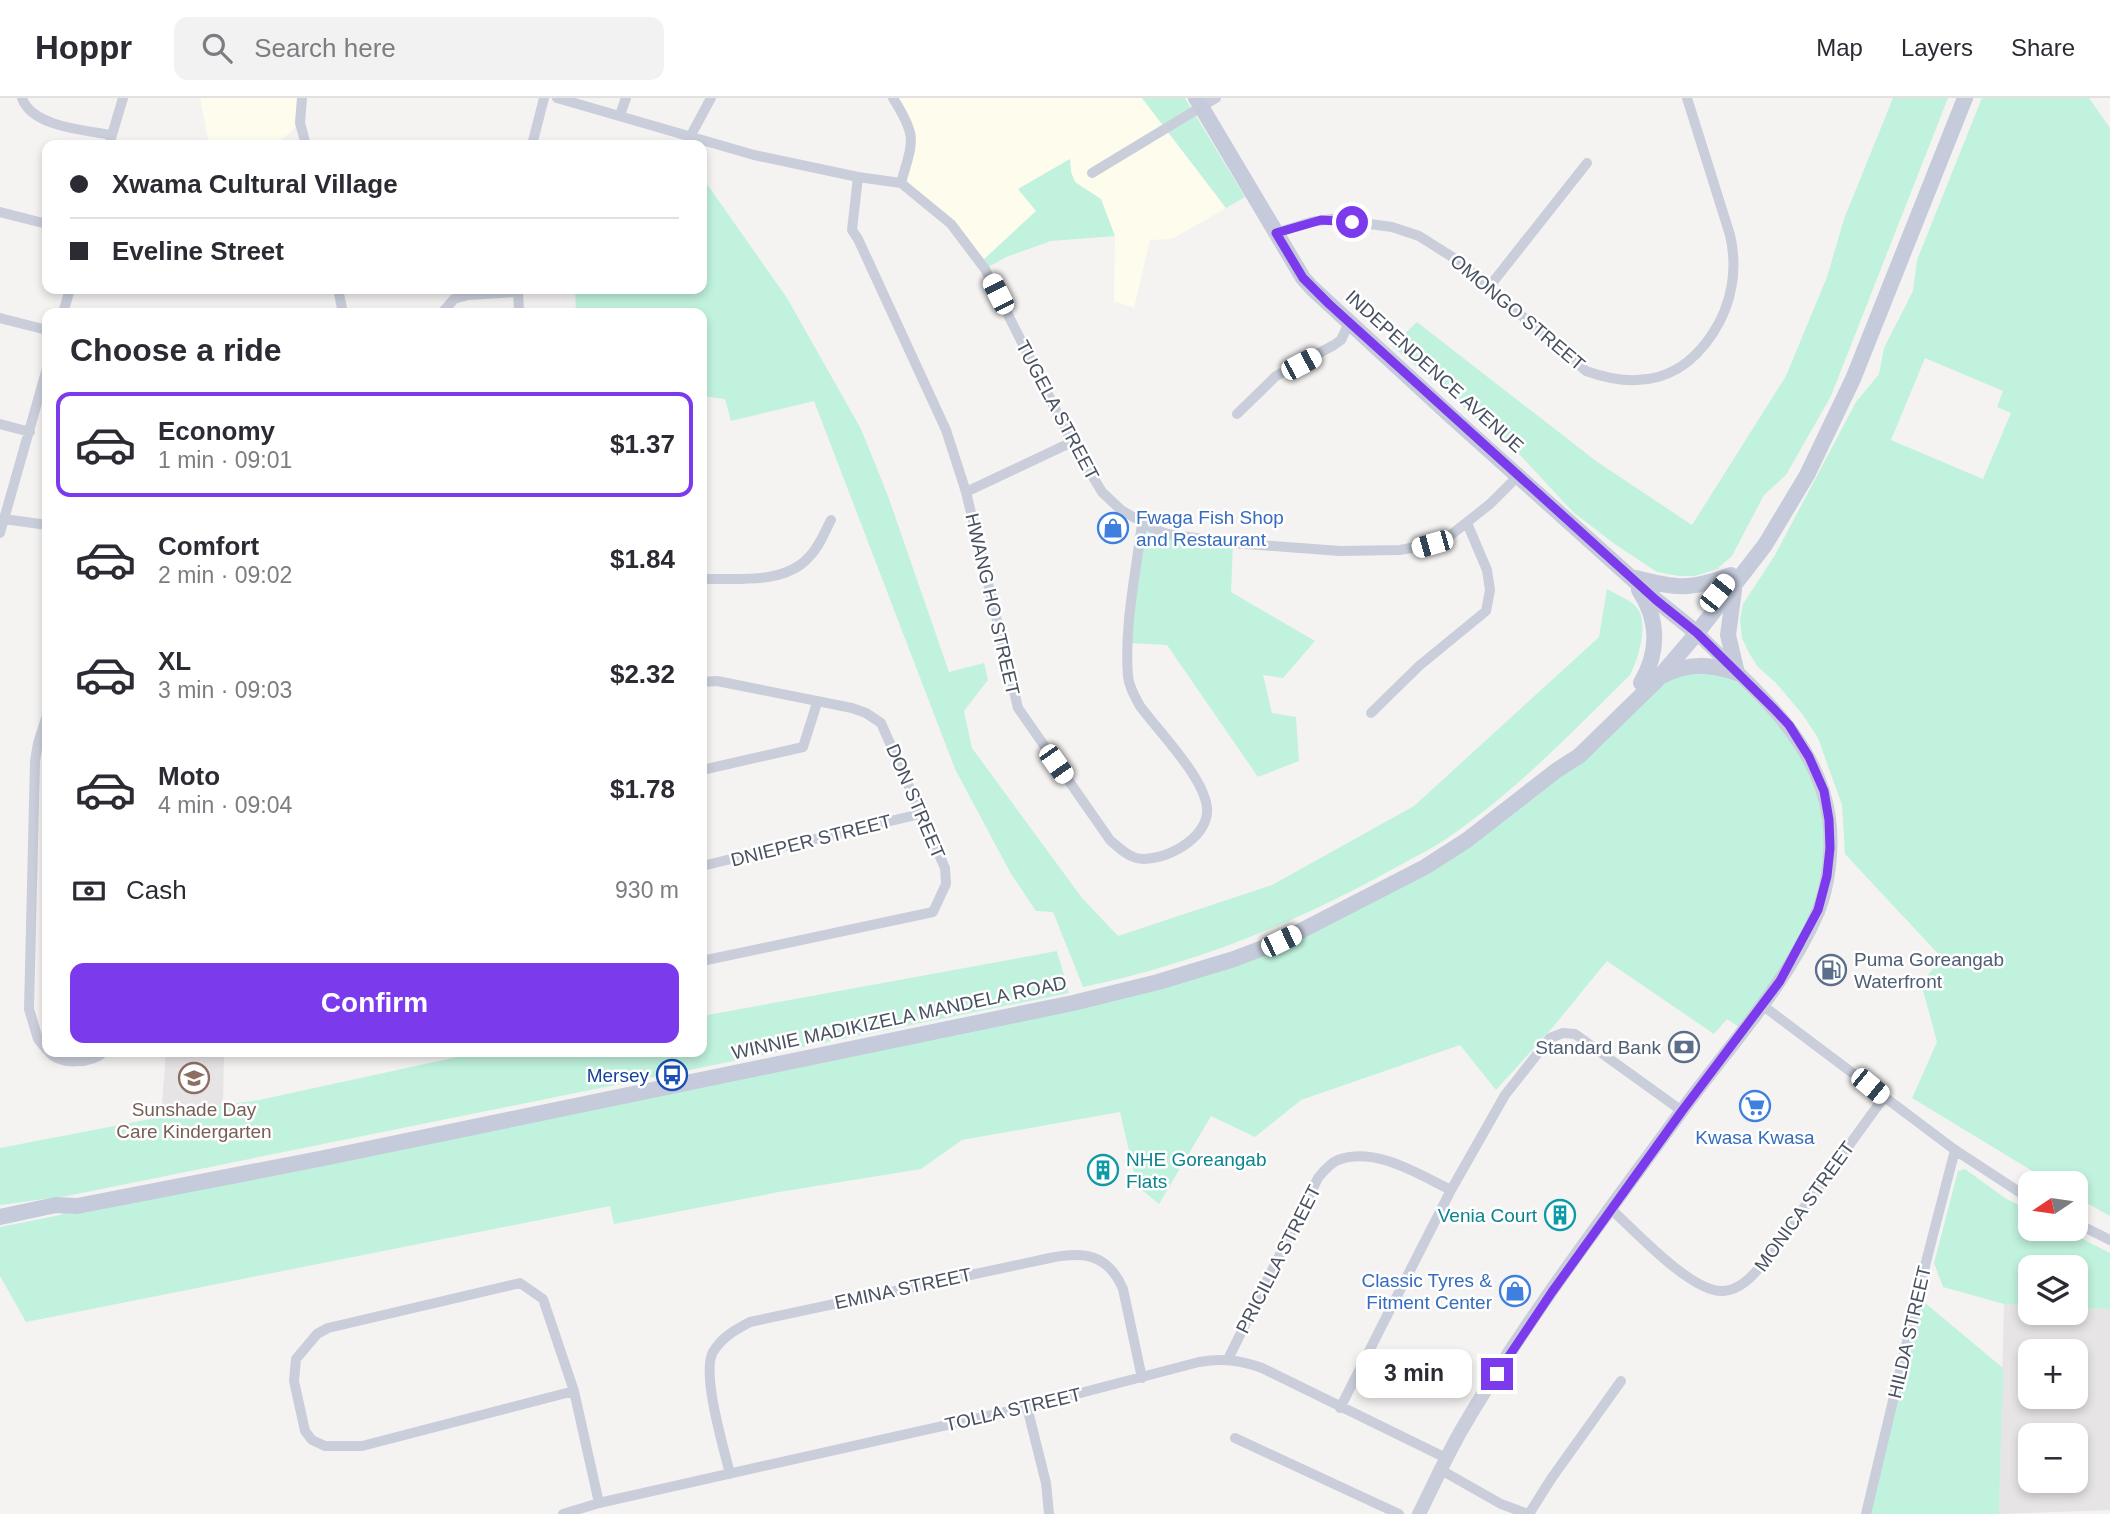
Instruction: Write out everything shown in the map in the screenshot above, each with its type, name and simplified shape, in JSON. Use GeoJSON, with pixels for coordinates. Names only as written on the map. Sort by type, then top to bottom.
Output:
{"type":"FeatureCollection","features":[{"type":"Feature","properties":{"kind":"main road","name":"WINNIE MADIKIZELA MANDELA ROAD"},"geometry":{"type":"LineString","coordinates":[[0,1217],[56,1205],[77,1206],[628,1096],[1073,1003],[1234,959],[1281,941],[1414,873],[1468,840],[1557,770],[1573,748],[1649,682],[1733,580],[1800,472],[1820,446],[1853,379],[1965,98]]}},
{"type":"Feature","properties":{"kind":"main road","name":"INDEPENDENCE AVENUE"},"geometry":{"type":"LineString","coordinates":[[1198,103],[1303,278],[1349,323],[1693,630]]}},
{"type":"Feature","properties":{"kind":"main road"},"geometry":{"type":"LineString","coordinates":[[1630,576],[1685,588],[1733,580],[1728,635],[1737,673]]}},
{"type":"Feature","properties":{"kind":"main road"},"geometry":{"type":"LineString","coordinates":[[1630,576],[1647,602],[1656,632],[1649,682]]}},
{"type":"Feature","properties":{"kind":"main road"},"geometry":{"type":"LineString","coordinates":[[1649,682],[1694,666],[1714,666],[1737,673]]}},
{"type":"Feature","properties":{"kind":"main road","name":"WINNIE MADIKIZELA MANDELA ROAD"},"geometry":{"type":"LineString","coordinates":[[0,1227],[60,1215],[77,1206]]}},
{"type":"Feature","properties":{"kind":"street"},"geometry":{"type":"LineString","coordinates":[[22,98],[31,113],[48,122],[110,140],[123,98]]}},
{"type":"Feature","properties":{"kind":"street"},"geometry":{"type":"LineString","coordinates":[[302,98],[300,123],[305,140]]}},
{"type":"Feature","properties":{"kind":"street"},"geometry":{"type":"LineString","coordinates":[[533,140],[544,98]]}},
{"type":"Feature","properties":{"kind":"street"},"geometry":{"type":"LineString","coordinates":[[558,98],[701,140]]}},
{"type":"Feature","properties":{"kind":"street"},"geometry":{"type":"LineString","coordinates":[[620,115],[626,98]]}},
{"type":"Feature","properties":{"kind":"street"},"geometry":{"type":"LineString","coordinates":[[690,137],[711,98]]}},
{"type":"Feature","properties":{"kind":"street"},"geometry":{"type":"LineString","coordinates":[[707,142],[754,155],[858,177],[901,183],[912,143],[910,125],[893,98]]}},
{"type":"Feature","properties":{"kind":"street"},"geometry":{"type":"LineString","coordinates":[[1092,173],[1198,103],[1216,98]]}},
{"type":"Feature","properties":{"kind":"street","name":"OMONGO STREET"},"geometry":{"type":"LineString","coordinates":[[1276,233],[1311,222],[1332,219],[1402,230],[1439,247],[1586,371],[1608,379],[1641,381],[1661,376],[1683,367],[1695,357],[1726,310],[1731,294],[1733,247],[1687,98]]}},
{"type":"Feature","properties":{"kind":"street"},"geometry":{"type":"LineString","coordinates":[[1489,287],[1587,163]]}},
{"type":"Feature","properties":{"kind":"street","name":"HWANG HO STREET"},"geometry":{"type":"LineString","coordinates":[[858,177],[852,230],[946,430],[967,492],[1018,708],[1110,840],[1122,851],[1137,858],[1148,858],[1164,855],[1189,843],[1203,827],[1207,818],[1207,806],[1195,776],[1140,706],[1130,686],[1128,677],[1131,612],[1142,523]]}},
{"type":"Feature","properties":{"kind":"street","name":"TUGELA STREET"},"geometry":{"type":"LineString","coordinates":[[901,183],[951,224],[985,269],[1072,442],[1102,492],[1121,510],[1142,523],[1167,534],[1233,543],[1370,552],[1400,551],[1432,544],[1467,523],[1519,475]]}},
{"type":"Feature","properties":{"kind":"street"},"geometry":{"type":"LineString","coordinates":[[0,212],[42,223]]}},
{"type":"Feature","properties":{"kind":"street"},"geometry":{"type":"LineString","coordinates":[[446,308],[454,299],[480,294]]}},
{"type":"Feature","properties":{"kind":"street"},"geometry":{"type":"LineString","coordinates":[[0,318],[42,329]]}},
{"type":"Feature","properties":{"kind":"street"},"geometry":{"type":"LineString","coordinates":[[1237,414],[1276,376],[1341,340],[1349,323]]}},
{"type":"Feature","properties":{"kind":"street"},"geometry":{"type":"LineString","coordinates":[[0,533],[42,387]]}},
{"type":"Feature","properties":{"kind":"street"},"geometry":{"type":"LineString","coordinates":[[0,424],[30,432]]}},
{"type":"Feature","properties":{"kind":"street"},"geometry":{"type":"LineString","coordinates":[[967,492],[1072,442]]}},
{"type":"Feature","properties":{"kind":"street"},"geometry":{"type":"LineString","coordinates":[[4,519],[42,524]]}},
{"type":"Feature","properties":{"kind":"street"},"geometry":{"type":"LineString","coordinates":[[707,579],[772,577],[793,570],[808,559],[831,520]]}},
{"type":"Feature","properties":{"kind":"street"},"geometry":{"type":"LineString","coordinates":[[1371,713],[1419,666],[1486,611],[1490,590],[1487,570],[1467,523]]}},
{"type":"Feature","properties":{"kind":"street"},"geometry":{"type":"LineString","coordinates":[[1419,1514],[1483,1395],[1611,1209],[1780,981],[1818,910],[1827,876],[1830,848],[1824,791],[1789,725],[1693,630]]}},
{"type":"Feature","properties":{"kind":"street","name":"DON STREET"},"geometry":{"type":"LineString","coordinates":[[707,682],[717,681],[866,713],[881,723],[945,868],[946,884],[933,912],[707,960]]}},
{"type":"Feature","properties":{"kind":"street"},"geometry":{"type":"LineString","coordinates":[[707,769],[803,747],[817,703]]}},
{"type":"Feature","properties":{"kind":"street"},"geometry":{"type":"LineString","coordinates":[[42,731],[35,761],[29,1009],[42,1044]]}},
{"type":"Feature","properties":{"kind":"street","name":"DNIEPER STREET"},"geometry":{"type":"LineString","coordinates":[[707,865],[920,814]]}},
{"type":"Feature","properties":{"kind":"street"},"geometry":{"type":"LineString","coordinates":[[1762,1005],[1955,1150],[2018,1191]]}},
{"type":"Feature","properties":{"kind":"street"},"geometry":{"type":"LineString","coordinates":[[1340,1408],[1451,1190],[1504,1095],[1550,1038],[1563,1033],[1575,1034],[1588,1041],[1682,1111]]}},
{"type":"Feature","properties":{"kind":"street"},"geometry":{"type":"LineString","coordinates":[[53,1057],[82,1062],[96,1057]]}},
{"type":"Feature","properties":{"kind":"street","name":"MONICA STREET"},"geometry":{"type":"LineString","coordinates":[[1611,1209],[1681,1272],[1704,1288],[1723,1291],[1737,1287],[1753,1277],[1884,1097]]}},
{"type":"Feature","properties":{"kind":"street","name":"HILDA STREET"},"geometry":{"type":"LineString","coordinates":[[1866,1514],[1955,1150]]}},
{"type":"Feature","properties":{"kind":"street","name":"PRICILLA STREET"},"geometry":{"type":"LineString","coordinates":[[1228,1359],[1318,1178],[1335,1161],[1359,1156],[1383,1161],[1451,1190]]}},
{"type":"Feature","properties":{"kind":"street"},"geometry":{"type":"LineString","coordinates":[[2088,1229],[2110,1240]]}},
{"type":"Feature","properties":{"kind":"street","name":"EMINA STREET"},"geometry":{"type":"LineString","coordinates":[[730,1474],[708,1371],[712,1354],[724,1338],[750,1322],[1050,1258],[1071,1254],[1091,1256],[1105,1262],[1118,1277],[1142,1378]]}},
{"type":"Feature","properties":{"kind":"street"},"geometry":{"type":"LineString","coordinates":[[573,1391],[362,1446],[345,1447],[325,1446],[312,1440],[306,1431],[294,1381],[296,1359],[317,1334],[328,1328],[520,1283],[543,1298],[573,1391],[599,1503]]}},
{"type":"Feature","properties":{"kind":"street","name":"TOLLA STREET"},"geometry":{"type":"LineString","coordinates":[[563,1514],[599,1503],[1027,1407],[1199,1362],[1228,1359],[1262,1368],[1444,1464]]}},
{"type":"Feature","properties":{"kind":"street"},"geometry":{"type":"LineString","coordinates":[[1444,1464],[1501,1504],[1528,1514],[1621,1381]]}},
{"type":"Feature","properties":{"kind":"street"},"geometry":{"type":"LineString","coordinates":[[1027,1407],[1046,1483],[1049,1514]]}},
{"type":"Feature","properties":{"kind":"street"},"geometry":{"type":"LineString","coordinates":[[1235,1438],[1399,1514]]}},
{"type":"Feature","properties":{"kind":"shaded area"},"geometry":{"type":"Polygon","coordinates":[[[200,98],[302,98],[300,123],[281,140],[208,140],[200,98]]]}},
{"type":"Feature","properties":{"kind":"shaded area"},"geometry":{"type":"Polygon","coordinates":[[[894,98],[1142,98],[1226,208],[1172,239],[1150,240],[1134,308],[1114,301],[1115,236],[1085,190],[1075,182],[1070,159],[1019,189],[1037,210],[981,262],[951,224],[901,183],[912,143],[894,98]]]}},
{"type":"Feature","properties":{"kind":"shaded area","name":"Sunshade Day Care Kindergarten"},"geometry":{"type":"Polygon","coordinates":[[[166,1057],[224,1057],[223,1105],[161,1118],[166,1057]]]}},
{"type":"Feature","properties":{"kind":"shaded area"},"geometry":{"type":"Polygon","coordinates":[[[2004,1304],[2018,1305],[2018,1325],[2088,1325],[2088,1308],[2110,1309],[2110,1510],[1999,1514],[2004,1304]]]}},
{"type":"Feature","properties":{"kind":"green space"},"geometry":{"type":"Polygon","coordinates":[[[1142,98],[1185,98],[1245,197],[1226,208],[1142,98]]]}},
{"type":"Feature","properties":{"kind":"green space"},"geometry":{"type":"Polygon","coordinates":[[[1893,98],[1948,98],[1831,396],[1786,475],[1764,495],[1732,556],[1717,569],[1695,576],[1657,572],[1616,545],[1573,512],[1522,457],[1392,346],[1417,322],[1596,461],[1692,525],[1786,376],[1827,277],[1844,219],[1893,98]]]}},
{"type":"Feature","properties":{"kind":"green space"},"geometry":{"type":"Polygon","coordinates":[[[1982,98],[2089,98],[2110,128],[2110,1216],[2088,1204],[2088,1171],[2032,1171],[1912,1098],[1937,1042],[1921,983],[1942,958],[1845,854],[1842,805],[1818,738],[1776,683],[1758,667],[1742,638],[1740,619],[1743,604],[1775,555],[1856,402],[1879,374],[1884,348],[1913,291],[1917,260],[1982,98]],[[1925,358],[1891,440],[1983,479],[2011,413],[1997,407],[2003,391],[1925,358]]]}},
{"type":"Feature","properties":{"kind":"green space"},"geometry":{"type":"Polygon","coordinates":[[[1070,159],[1075,182],[1101,199],[1115,236],[1051,241],[1006,257],[985,269],[981,262],[1036,211],[1018,189],[1070,159]]]}},
{"type":"Feature","properties":{"kind":"green space"},"geometry":{"type":"Polygon","coordinates":[[[707,184],[787,298],[861,429],[888,496],[949,672],[984,663],[988,680],[964,711],[972,748],[1082,898],[1118,936],[1272,885],[1414,806],[1599,637],[1607,589],[1633,604],[1642,618],[1641,644],[1636,661],[1630,675],[1520,781],[1474,819],[1427,851],[1316,908],[1240,941],[1163,967],[1083,987],[1053,912],[1036,911],[1010,872],[955,769],[814,401],[731,421],[725,399],[707,397],[707,308],[576,308],[575,294],[707,294],[707,184]]]}},
{"type":"Feature","properties":{"kind":"green space"},"geometry":{"type":"Polygon","coordinates":[[[1142,523],[1233,543],[1231,592],[1315,641],[1283,678],[1263,675],[1272,713],[1296,717],[1299,761],[1258,777],[1167,645],[1129,643],[1142,523]]]}},
{"type":"Feature","properties":{"kind":"green space"},"geometry":{"type":"Polygon","coordinates":[[[1678,669],[1737,673],[1789,725],[1829,820],[1818,910],[1742,1029],[1727,1019],[1714,1034],[1607,961],[1553,1027],[1496,1090],[1460,1045],[1301,1100],[1255,1137],[1211,1116],[1159,1204],[1137,1186],[1120,1112],[962,1140],[921,1169],[779,1192],[614,1224],[610,1206],[26,1322],[0,1276],[0,1227],[60,1215],[77,1206],[628,1096],[1234,959],[1425,867],[1678,669]]]}},
{"type":"Feature","properties":{"kind":"green space"},"geometry":{"type":"Polygon","coordinates":[[[1057,951],[1069,993],[67,1196],[0,1205],[0,1148],[259,1100],[457,1057],[707,1057],[707,1015],[1057,951]]]}},
{"type":"Feature","properties":{"kind":"green space"},"geometry":{"type":"Polygon","coordinates":[[[1965,1169],[2018,1205],[2018,1241],[2086,1241],[2110,1253],[2110,1309],[2088,1308],[2088,1255],[2018,1255],[2018,1305],[2004,1304],[1943,1287],[1934,1263],[1958,1171],[1965,1169]]]}},
{"type":"Feature","properties":{"kind":"green space"},"geometry":{"type":"Polygon","coordinates":[[[1918,1297],[2003,1368],[1999,1514],[1866,1514],[1918,1297]]]}},
{"type":"Feature","properties":{"kind":"place","name":"Fwaga Fish Shop and Restaurant"},"geometry":{"type":"Point","coordinates":[1113,528]}},
{"type":"Feature","properties":{"kind":"place","name":"Puma Goreangab Waterfront"},"geometry":{"type":"Point","coordinates":[1831,970]}},
{"type":"Feature","properties":{"kind":"place","name":"Standard Bank"},"geometry":{"type":"Point","coordinates":[1684,1047]}},
{"type":"Feature","properties":{"kind":"place","name":"Mersey"},"geometry":{"type":"Point","coordinates":[672,1075]}},
{"type":"Feature","properties":{"kind":"place","name":"Sunshade Day Care Kindergarten"},"geometry":{"type":"Point","coordinates":[194,1078]}},
{"type":"Feature","properties":{"kind":"place","name":"Kwasa Kwasa"},"geometry":{"type":"Point","coordinates":[1755,1106]}},
{"type":"Feature","properties":{"kind":"place","name":"NHE Goreangab Flats"},"geometry":{"type":"Point","coordinates":[1103,1170]}},
{"type":"Feature","properties":{"kind":"place","name":"Venia Court"},"geometry":{"type":"Point","coordinates":[1560,1215]}},
{"type":"Feature","properties":{"kind":"place","name":"Classic Tyres & Fitment Center"},"geometry":{"type":"Point","coordinates":[1515,1291]}},
{"type":"Feature","properties":{"kind":"route"},"geometry":{"type":"LineString","coordinates":[[1352,222],[1321,220],[1276,233],[1303,278],[1329,304],[1656,600],[1697,633],[1774,709],[1789,725],[1809,757],[1824,791],[1829,820],[1827,876],[1818,910],[1780,981],[1682,1111],[1552,1292],[1497,1374]]}}]}
